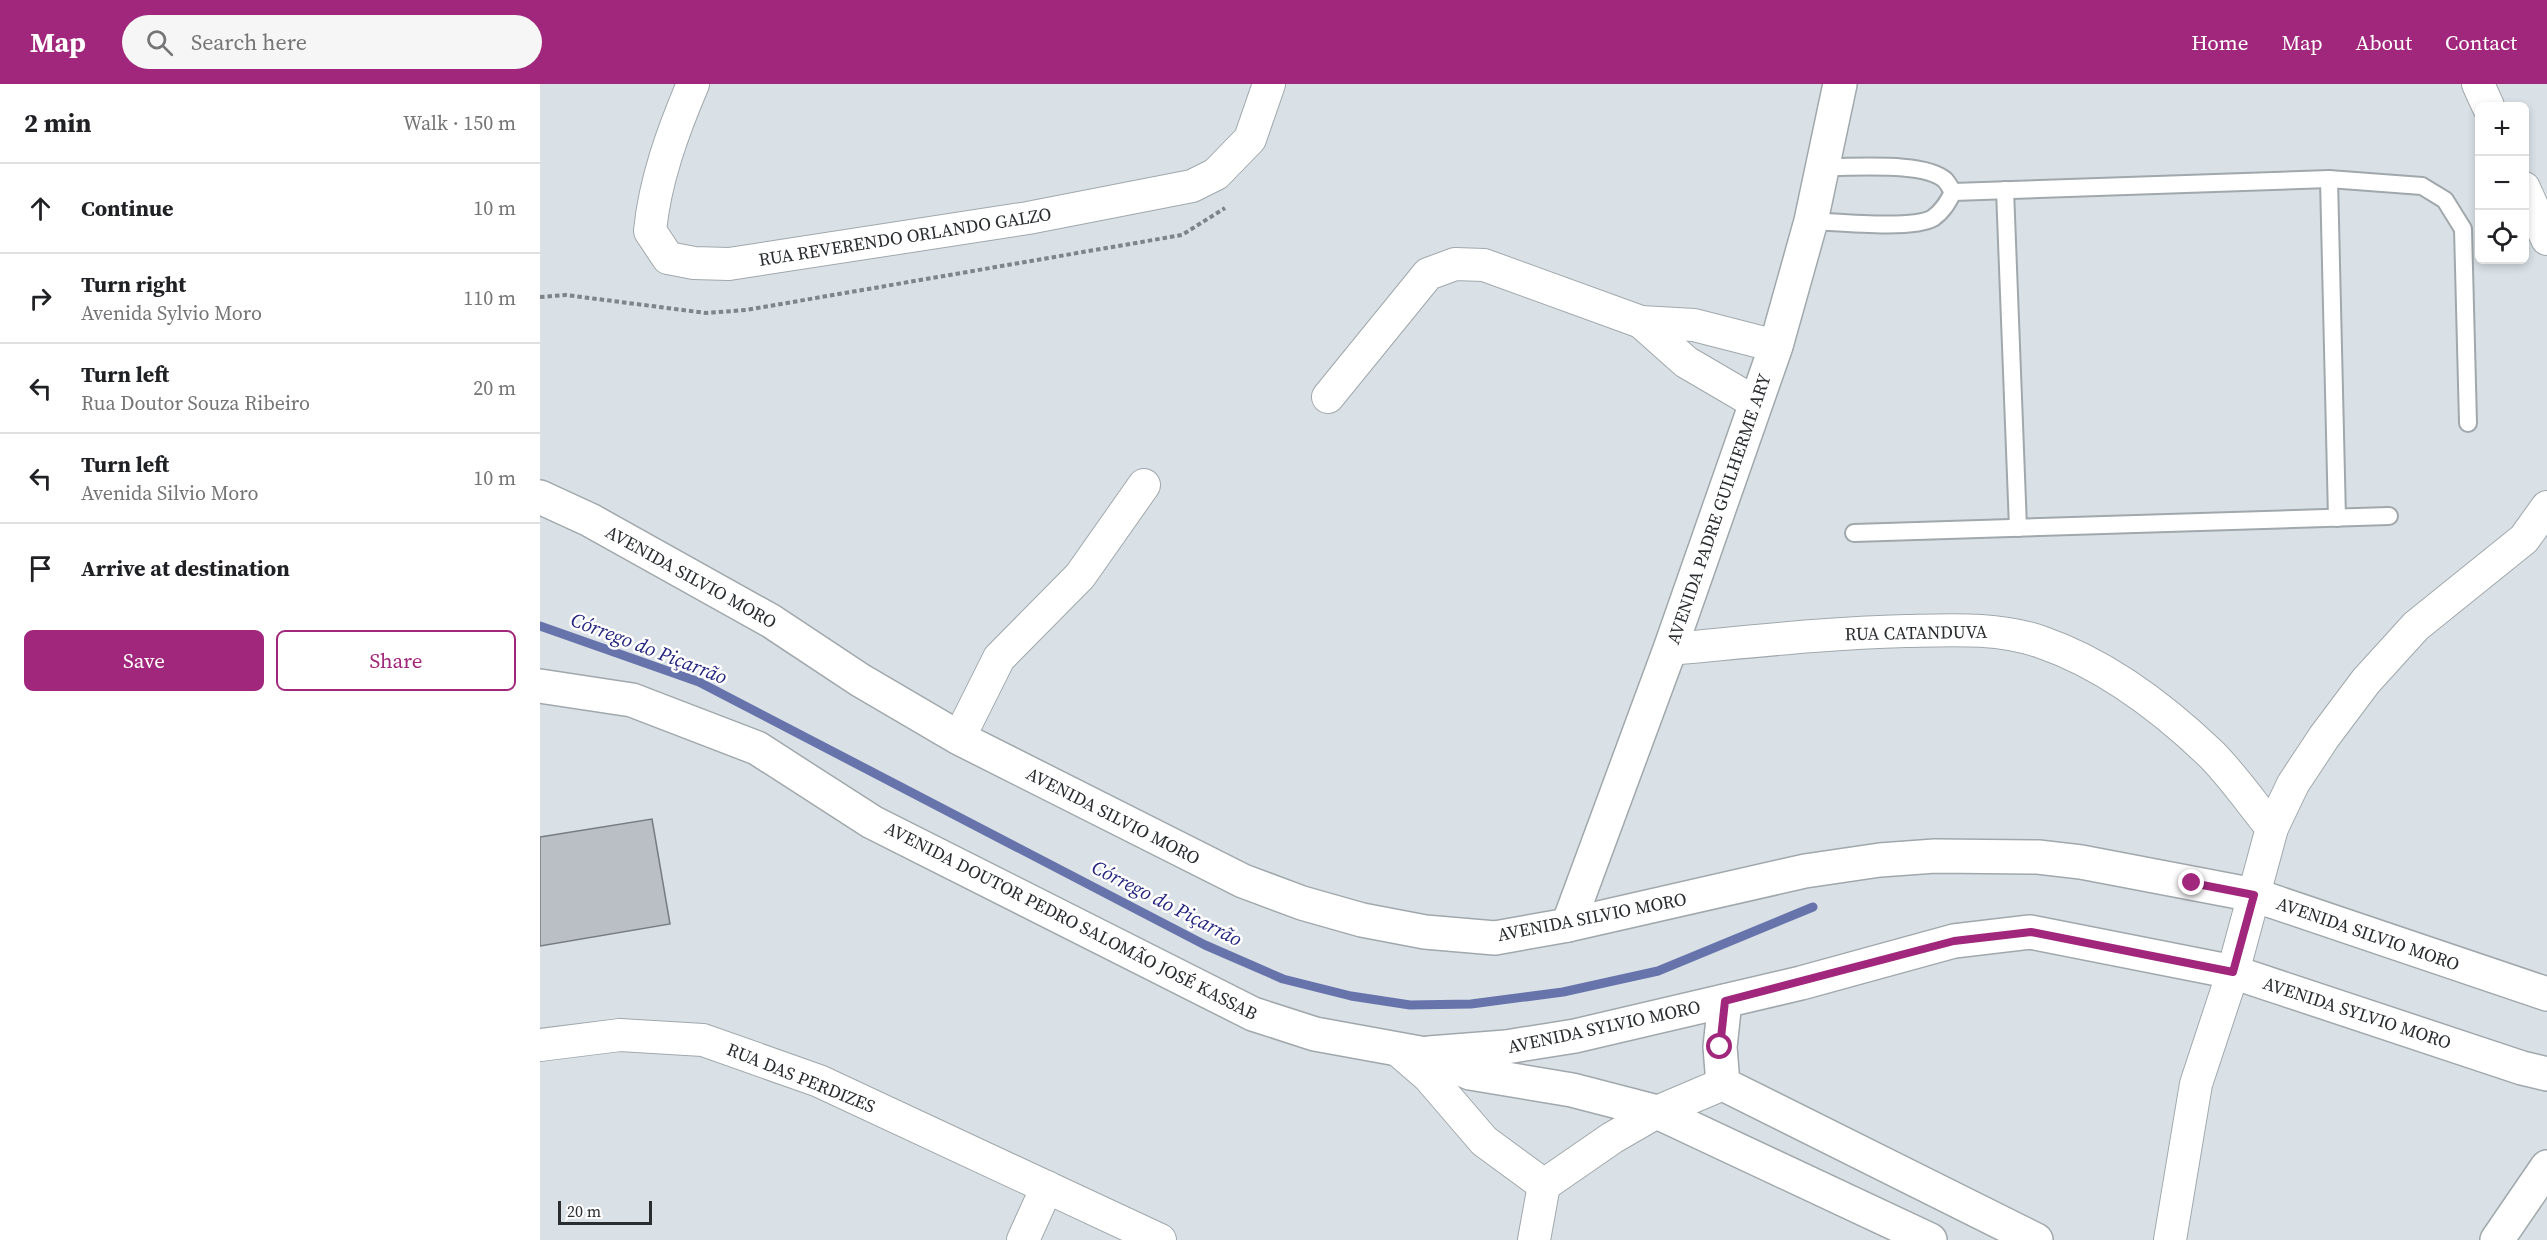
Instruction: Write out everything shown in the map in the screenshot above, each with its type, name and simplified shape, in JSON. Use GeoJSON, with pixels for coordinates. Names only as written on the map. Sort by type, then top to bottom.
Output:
{"type":"FeatureCollection","features":[{"type":"Feature","properties":{"kind":"main road","name":"AVENIDA PADRE GUILHERME ARY"},"geometry":{"type":"LineString","coordinates":[[1568,925],[1670,649],[1776,346],[1811,221],[1840,84]]}},
{"type":"Feature","properties":{"kind":"main road","name":"AVENIDA SILVIO MORO"},"geometry":{"type":"LineString","coordinates":[[540,497],[590,520],[771,621],[860,680],[959,738],[1243,881],[1302,903],[1362,920],[1414,930],[1495,938],[1568,925],[1805,871],[1881,860],[1935,856],[2038,857],[2081,862],[2254,895],[2547,994]]}},
{"type":"Feature","properties":{"kind":"main road","name":"AVENIDA DOUTOR PEDRO SALOMÃO JOSÉ KASSAB"},"geometry":{"type":"LineString","coordinates":[[540,686],[632,700],[757,748],[872,822],[1253,1014],[1315,1034],[1412,1052],[1470,1073],[1572,1090],[1657,1112],[1930,1240]]}},
{"type":"Feature","properties":{"kind":"main road","name":"AVENIDA SYLVIO MORO"},"geometry":{"type":"LineString","coordinates":[[1412,1052],[1506,1047],[1575,1036],[1725,1001],[1954,941],[2031,932],[2233,972],[2547,1075]]}},
{"type":"Feature","properties":{"kind":"main road"},"geometry":{"type":"LineString","coordinates":[[1725,1001],[1720,1047],[1723,1084],[2036,1240]]}},
{"type":"Feature","properties":{"kind":"main road"},"geometry":{"type":"LineString","coordinates":[[2503,1231],[2547,1167]]}},
{"type":"Feature","properties":{"kind":"main road"},"geometry":{"type":"LineString","coordinates":[[2503,1231],[2547,1205]]}},
{"type":"Feature","properties":{"kind":"street","name":"RUA REVERENDO ORLANDO GALZO"},"geometry":{"type":"LineString","coordinates":[[693,84],[677,123],[653,198],[650,231],[668,258],[694,263],[729,264],[1028,218],[1192,186],[1216,174],[1250,139],[1269,84]]}},
{"type":"Feature","properties":{"kind":"street"},"geometry":{"type":"LineString","coordinates":[[2478,84],[2486,102]]}},
{"type":"Feature","properties":{"kind":"street"},"geometry":{"type":"LineString","coordinates":[[2529,199],[2547,239]]}},
{"type":"Feature","properties":{"kind":"street"},"geometry":{"type":"LineString","coordinates":[[1328,397],[1428,274],[1455,264],[1484,265],[1641,322],[1694,325],[1776,346]]}},
{"type":"Feature","properties":{"kind":"street"},"geometry":{"type":"LineString","coordinates":[[1641,322],[1686,362],[1756,403]]}},
{"type":"Feature","properties":{"kind":"street"},"geometry":{"type":"LineString","coordinates":[[959,738],[999,658],[1080,576],[1144,485]]}},
{"type":"Feature","properties":{"kind":"street"},"geometry":{"type":"LineString","coordinates":[[2170,1240],[2196,1084],[2233,972],[2272,828],[2293,784],[2324,737],[2366,681],[2416,626],[2524,540],[2547,507]]}},
{"type":"Feature","properties":{"kind":"street","name":"RUA CATANDUVA"},"geometry":{"type":"LineString","coordinates":[[1670,649],[1858,632],[1965,629],[2005,633],[2041,642],[2096,666],[2132,688],[2167,715],[2212,756],[2272,828]]}},
{"type":"Feature","properties":{"kind":"street","name":"RUA DAS PERDIZES"},"geometry":{"type":"LineString","coordinates":[[540,1045],[620,1035],[703,1040],[819,1082],[1160,1240]]}},
{"type":"Feature","properties":{"kind":"street"},"geometry":{"type":"LineString","coordinates":[[1412,1052],[1429,1077],[1484,1141],[1544,1185]]}},
{"type":"Feature","properties":{"kind":"street"},"geometry":{"type":"LineString","coordinates":[[1533,1240],[1544,1185],[1612,1138],[1657,1112],[1723,1084]]}},
{"type":"Feature","properties":{"kind":"street"},"geometry":{"type":"LineString","coordinates":[[1023,1240],[1047,1187]]}},
{"type":"Feature","properties":{"kind":"lane"},"geometry":{"type":"LineString","coordinates":[[1824,167],[1912,169],[1931,172],[1945,180],[1953,192]]}},
{"type":"Feature","properties":{"kind":"lane"},"geometry":{"type":"LineString","coordinates":[[1953,192],[2330,179],[2422,186],[2445,200],[2463,229],[2468,423]]}},
{"type":"Feature","properties":{"kind":"lane"},"geometry":{"type":"LineString","coordinates":[[2330,179],[2337,518]]}},
{"type":"Feature","properties":{"kind":"lane"},"geometry":{"type":"LineString","coordinates":[[2005,190],[2018,528]]}},
{"type":"Feature","properties":{"kind":"lane"},"geometry":{"type":"LineString","coordinates":[[1811,221],[1913,224],[1932,219],[1944,208],[1953,192]]}},
{"type":"Feature","properties":{"kind":"lane"},"geometry":{"type":"LineString","coordinates":[[1854,534],[2389,516]]}},
{"type":"Feature","properties":{"kind":"building"},"geometry":{"type":"Polygon","coordinates":[[[652,819],[670,924],[540,946],[540,837],[652,819]]]}},
{"type":"Feature","properties":{"kind":"waterway","name":"Córrego do Piçarrão"},"geometry":{"type":"LineString","coordinates":[[540,626],[699,682],[1205,945],[1283,979],[1351,996],[1410,1005],[1471,1004],[1563,992],[1658,971],[1813,907]]}},
{"type":"Feature","properties":{"kind":"route"},"geometry":{"type":"LineString","coordinates":[[1720,1047],[1725,1001],[1801,983],[1954,941],[2031,932],[2233,972],[2254,895],[2192,883]]}}]}
